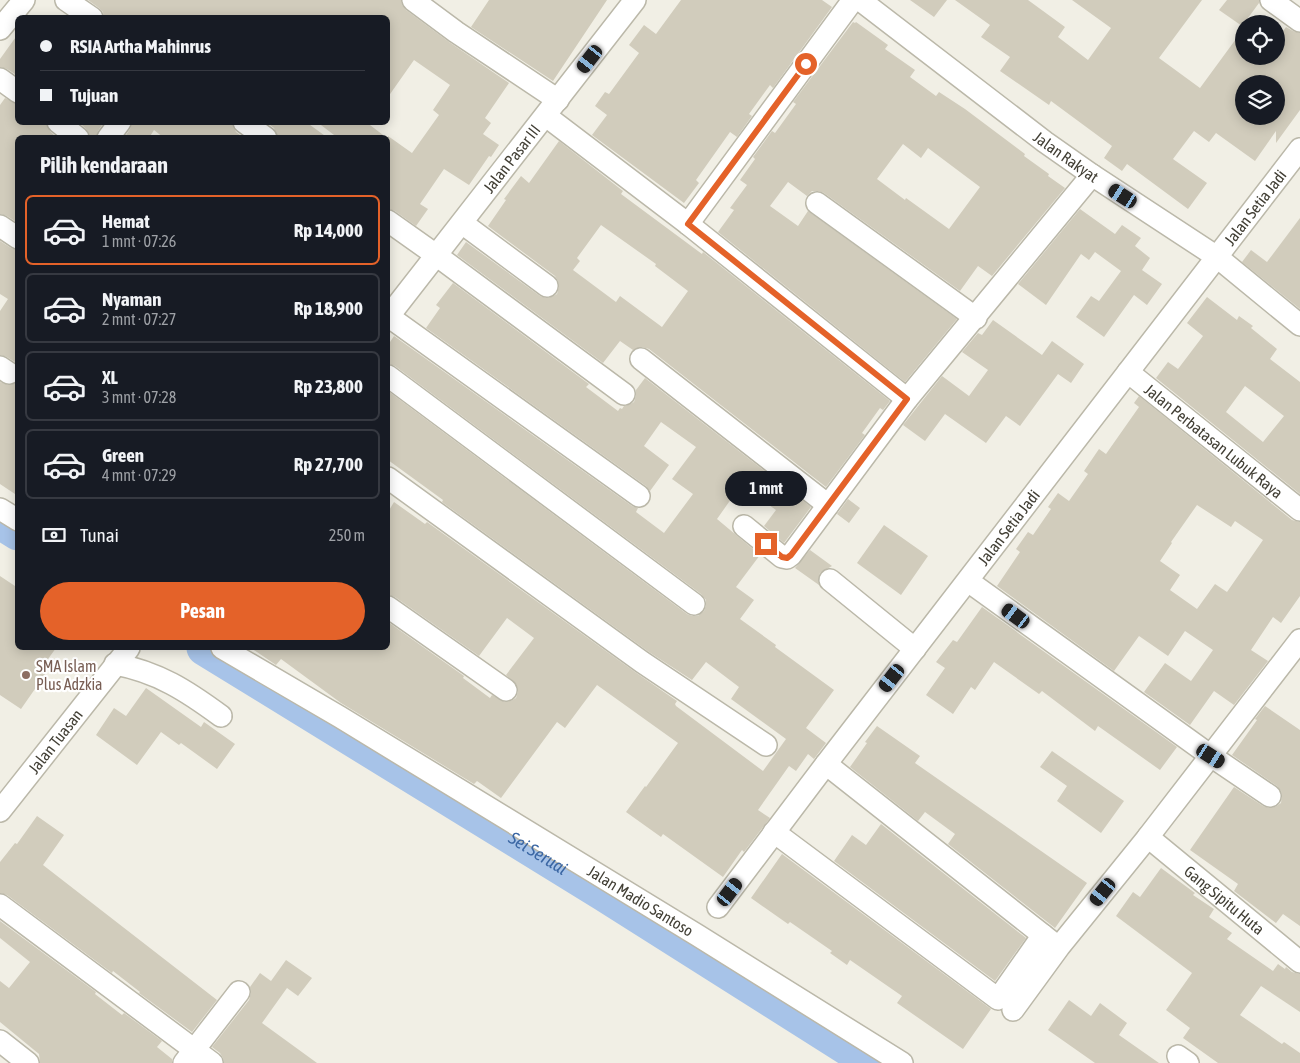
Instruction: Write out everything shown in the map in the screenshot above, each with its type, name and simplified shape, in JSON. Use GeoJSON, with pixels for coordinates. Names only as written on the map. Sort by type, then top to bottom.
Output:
{"type":"FeatureCollection","features":[{"type":"Feature","properties":{"kind":"street"},"geometry":{"type":"LineString","coordinates":[[0,29],[24,0]]}},
{"type":"Feature","properties":{"kind":"street"},"geometry":{"type":"LineString","coordinates":[[66,0],[88,15]]}},
{"type":"Feature","properties":{"kind":"street"},"geometry":{"type":"LineString","coordinates":[[413,0],[552,108],[688,224],[907,399]]}},
{"type":"Feature","properties":{"kind":"street"},"geometry":{"type":"LineString","coordinates":[[688,224],[853,0]]}},
{"type":"Feature","properties":{"kind":"street","name":"Jalan Rakyat"},"geometry":{"type":"LineString","coordinates":[[860,0],[1046,142],[1092,175],[1217,257],[1300,325]]}},
{"type":"Feature","properties":{"kind":"street"},"geometry":{"type":"LineString","coordinates":[[1270,0],[1300,21]]}},
{"type":"Feature","properties":{"kind":"street","name":"Jalan Pasar III"},"geometry":{"type":"LineString","coordinates":[[390,314],[552,108],[632,1]]}},
{"type":"Feature","properties":{"kind":"street"},"geometry":{"type":"LineString","coordinates":[[0,78],[15,90]]}},
{"type":"Feature","properties":{"kind":"street"},"geometry":{"type":"LineString","coordinates":[[62,125],[74,135]]}},
{"type":"Feature","properties":{"kind":"street"},"geometry":{"type":"LineString","coordinates":[[248,125],[262,135]]}},
{"type":"Feature","properties":{"kind":"street","name":"Jalan Setia Jadi"},"geometry":{"type":"LineString","coordinates":[[718,907],[1300,149]]}},
{"type":"Feature","properties":{"kind":"street"},"geometry":{"type":"LineString","coordinates":[[744,526],[782,557],[787,558],[799,546],[907,399],[976,318],[1092,175]]}},
{"type":"Feature","properties":{"kind":"street"},"geometry":{"type":"LineString","coordinates":[[817,203],[976,318]]}},
{"type":"Feature","properties":{"kind":"street"},"geometry":{"type":"LineString","coordinates":[[390,223],[436,255],[624,394]]}},
{"type":"Feature","properties":{"kind":"street"},"geometry":{"type":"LineString","coordinates":[[462,223],[547,286]]}},
{"type":"Feature","properties":{"kind":"street"},"geometry":{"type":"LineString","coordinates":[[0,226],[15,236]]}},
{"type":"Feature","properties":{"kind":"street"},"geometry":{"type":"LineString","coordinates":[[390,318],[639,496]]}},
{"type":"Feature","properties":{"kind":"street"},"geometry":{"type":"LineString","coordinates":[[641,359],[828,504]]}},
{"type":"Feature","properties":{"kind":"street","name":"Jalan Perbatasan Lubuk Raya"},"geometry":{"type":"LineString","coordinates":[[1128,372],[1300,510]]}},
{"type":"Feature","properties":{"kind":"street"},"geometry":{"type":"LineString","coordinates":[[390,377],[694,604]]}},
{"type":"Feature","properties":{"kind":"street"},"geometry":{"type":"LineString","coordinates":[[390,479],[642,662],[766,745]]}},
{"type":"Feature","properties":{"kind":"street"},"geometry":{"type":"LineString","coordinates":[[0,509],[15,518]]}},
{"type":"Feature","properties":{"kind":"street"},"geometry":{"type":"LineString","coordinates":[[830,580],[915,649]]}},
{"type":"Feature","properties":{"kind":"street"},"geometry":{"type":"LineString","coordinates":[[968,581],[1211,756],[1270,796]]}},
{"type":"Feature","properties":{"kind":"street"},"geometry":{"type":"LineString","coordinates":[[390,608],[506,690]]}},
{"type":"Feature","properties":{"kind":"street"},"geometry":{"type":"LineString","coordinates":[[774,832],[998,999],[1148,838],[1300,640]]}},
{"type":"Feature","properties":{"kind":"street","name":"Jalan Madio Santoso"},"geometry":{"type":"LineString","coordinates":[[225,650],[340,717],[697,935],[902,1063]]}},
{"type":"Feature","properties":{"kind":"street"},"geometry":{"type":"LineString","coordinates":[[122,656],[144,670],[184,690],[221,716]]}},
{"type":"Feature","properties":{"kind":"street","name":"Jalan Tuasan"},"geometry":{"type":"LineString","coordinates":[[0,811],[122,656]]}},
{"type":"Feature","properties":{"kind":"street"},"geometry":{"type":"LineString","coordinates":[[826,764],[1051,941]]}},
{"type":"Feature","properties":{"kind":"street","name":"Gang Sipitu Huta"},"geometry":{"type":"LineString","coordinates":[[1148,838],[1300,962]]}},
{"type":"Feature","properties":{"kind":"street"},"geometry":{"type":"LineString","coordinates":[[0,905],[189,1056],[212,1063]]}},
{"type":"Feature","properties":{"kind":"street"},"geometry":{"type":"LineString","coordinates":[[1013,1010],[1051,941]]}},
{"type":"Feature","properties":{"kind":"street"},"geometry":{"type":"LineString","coordinates":[[189,1056],[238,992]]}},
{"type":"Feature","properties":{"kind":"street"},"geometry":{"type":"LineString","coordinates":[[0,1041],[28,1063]]}},
{"type":"Feature","properties":{"kind":"building"},"geometry":{"type":"Polygon","coordinates":[[[88,0],[401,0],[406,10],[509,83],[485,118],[491,123],[483,134],[499,145],[469,185],[444,169],[420,204],[428,209],[416,226],[390,210],[390,137],[412,153],[439,115],[433,110],[450,85],[414,60],[390,94],[390,15],[104,15],[99,8],[88,0]]]}},
{"type":"Feature","properties":{"kind":"building"},"geometry":{"type":"Polygon","coordinates":[[[489,0],[607,0],[553,81],[471,27],[489,0]]]}},
{"type":"Feature","properties":{"kind":"building"},"geometry":{"type":"Polygon","coordinates":[[[681,0],[822,0],[832,7],[773,88],[770,85],[749,114],[752,116],[737,137],[730,132],[696,180],[699,183],[684,203],[592,135],[607,115],[595,106],[605,92],[609,94],[639,53],[629,45],[644,25],[656,34],[681,0]]]}},
{"type":"Feature","properties":{"kind":"building"},"geometry":{"type":"Polygon","coordinates":[[[910,0],[947,0],[934,17],[910,0]]]}},
{"type":"Feature","properties":{"kind":"building"},"geometry":{"type":"Polygon","coordinates":[[[955,0],[1028,0],[1065,27],[1058,37],[1088,60],[1111,28],[1072,0],[1202,0],[1159,58],[1200,88],[1235,40],[1235,65],[1285,65],[1286,27],[1300,33],[1300,110],[1276,143],[1276,131],[1255,161],[1216,133],[1209,142],[1194,131],[1173,159],[1207,183],[1188,209],[1127,164],[1122,171],[1104,158],[1112,146],[1051,101],[1049,105],[1000,71],[1010,57],[981,37],[990,25],[955,0]]]}},
{"type":"Feature","properties":{"kind":"building"},"geometry":{"type":"Polygon","coordinates":[[[1227,0],[1259,0],[1259,3],[1250,15],[1235,15],[1235,21],[1219,10],[1227,0]]]}},
{"type":"Feature","properties":{"kind":"building"},"geometry":{"type":"Polygon","coordinates":[[[853,22],[856,22],[888,45],[885,49],[915,70],[910,77],[936,96],[939,92],[965,109],[1025,154],[1024,156],[1065,188],[992,276],[978,266],[960,291],[824,193],[812,191],[807,196],[788,182],[770,206],[798,226],[808,211],[957,319],[905,382],[718,232],[734,210],[730,208],[747,185],[740,180],[755,159],[753,157],[772,131],[775,133],[796,104],[793,102],[853,22]],[[903,144],[877,179],[949,229],[980,187],[928,148],[921,158],[903,144]]]}},
{"type":"Feature","properties":{"kind":"building"},"geometry":{"type":"Polygon","coordinates":[[[15,38],[15,74],[0,67],[0,59],[15,38]]]}},
{"type":"Feature","properties":{"kind":"building"},"geometry":{"type":"Polygon","coordinates":[[[5,98],[15,103],[15,125],[47,125],[54,135],[15,135],[15,221],[0,214],[0,105],[5,98]]]}},
{"type":"Feature","properties":{"kind":"building"},"geometry":{"type":"Polygon","coordinates":[[[82,125],[102,125],[97,135],[89,135],[82,125]]]}},
{"type":"Feature","properties":{"kind":"building"},"geometry":{"type":"Polygon","coordinates":[[[131,125],[233,125],[236,132],[240,135],[160,135],[154,130],[151,135],[126,135],[131,125]]]}},
{"type":"Feature","properties":{"kind":"building"},"geometry":{"type":"Polygon","coordinates":[[[270,125],[310,125],[324,135],[277,135],[274,128],[270,125]]]}},
{"type":"Feature","properties":{"kind":"building"},"geometry":{"type":"Polygon","coordinates":[[[321,125],[370,125],[383,135],[334,135],[321,125]]]}},
{"type":"Feature","properties":{"kind":"building"},"geometry":{"type":"Polygon","coordinates":[[[559,141],[623,191],[621,194],[702,254],[703,252],[890,401],[883,410],[880,408],[862,433],[865,435],[826,487],[649,349],[642,347],[633,350],[620,341],[603,363],[457,255],[466,242],[540,296],[546,298],[557,294],[559,287],[555,276],[488,226],[506,200],[504,199],[521,176],[529,183],[559,141]],[[601,225],[577,258],[580,261],[573,270],[616,302],[620,296],[662,327],[688,291],[655,266],[656,264],[601,225]]]}},
{"type":"Feature","properties":{"kind":"building"},"geometry":{"type":"Polygon","coordinates":[[[1080,209],[1115,234],[1122,225],[1141,238],[1135,246],[1150,258],[1142,270],[1162,284],[1147,305],[1134,295],[1104,337],[1076,317],[1091,296],[1099,301],[1121,271],[1095,252],[1089,260],[1081,254],[1046,305],[1018,284],[1080,209]]]}},
{"type":"Feature","properties":{"kind":"building"},"geometry":{"type":"Polygon","coordinates":[[[1300,218],[1300,309],[1242,262],[1251,250],[1267,262],[1300,218]]]}},
{"type":"Feature","properties":{"kind":"building"},"geometry":{"type":"Polygon","coordinates":[[[0,241],[15,249],[15,362],[0,355],[0,311],[8,299],[0,294],[0,241]]]}},
{"type":"Feature","properties":{"kind":"building"},"geometry":{"type":"Polygon","coordinates":[[[453,283],[589,384],[586,387],[618,411],[620,408],[622,409],[624,406],[634,402],[636,390],[645,378],[811,507],[784,543],[764,526],[776,510],[741,485],[717,519],[760,555],[736,587],[754,600],[740,619],[834,690],[806,728],[826,743],[814,759],[808,754],[796,771],[789,766],[758,810],[770,818],[744,852],[742,850],[723,877],[663,834],[661,837],[626,812],[678,743],[597,685],[565,728],[557,722],[501,798],[477,781],[474,784],[341,703],[281,659],[276,665],[254,650],[390,650],[390,623],[464,676],[463,678],[490,698],[492,695],[505,702],[516,698],[518,692],[517,685],[506,675],[534,638],[507,618],[479,656],[395,597],[390,596],[390,509],[394,502],[425,524],[427,522],[677,701],[676,706],[763,771],[786,739],[731,699],[739,687],[706,662],[692,680],[649,652],[442,502],[443,500],[390,461],[390,392],[687,614],[698,616],[704,611],[706,600],[701,594],[395,366],[390,365],[390,342],[394,336],[632,506],[638,508],[636,512],[664,533],[693,494],[672,479],[696,447],[661,422],[644,446],[669,465],[650,491],[646,486],[426,328],[440,308],[436,305],[453,283]]]}},
{"type":"Feature","properties":{"kind":"building"},"geometry":{"type":"Polygon","coordinates":[[[1207,297],[1237,320],[1239,316],[1253,326],[1251,328],[1277,349],[1270,359],[1300,382],[1300,494],[1156,378],[1168,362],[1178,369],[1203,336],[1187,323],[1207,297]],[[1245,386],[1226,412],[1263,442],[1284,416],[1245,386]]]}},
{"type":"Feature","properties":{"kind":"building"},"geometry":{"type":"Polygon","coordinates":[[[993,320],[1042,355],[1052,341],[1084,364],[1071,383],[1058,374],[1020,426],[1006,416],[986,443],[945,414],[925,441],[903,425],[942,376],[969,396],[988,370],[962,352],[978,333],[982,335],[993,320]]]}},
{"type":"Feature","properties":{"kind":"building"},"geometry":{"type":"Polygon","coordinates":[[[0,382],[9,385],[15,383],[15,494],[0,484],[0,382]]]}},
{"type":"Feature","properties":{"kind":"building"},"geometry":{"type":"Polygon","coordinates":[[[1139,396],[1292,520],[1300,522],[1300,596],[1281,623],[1273,617],[1251,650],[1268,661],[1234,705],[1214,691],[1190,725],[1144,692],[1165,663],[1191,681],[1213,650],[1185,631],[1168,656],[1139,636],[1114,671],[997,586],[1020,552],[1016,549],[1028,532],[1033,535],[1051,509],[1048,507],[1058,493],[1069,501],[1088,474],[1084,471],[1099,449],[1106,454],[1139,407],[1134,403],[1139,396]],[[1197,505],[1160,561],[1180,575],[1170,590],[1197,609],[1215,584],[1227,592],[1263,540],[1235,521],[1231,527],[1197,505]]]}},
{"type":"Feature","properties":{"kind":"building"},"geometry":{"type":"Polygon","coordinates":[[[848,499],[860,508],[849,523],[837,514],[848,499]]]}},
{"type":"Feature","properties":{"kind":"building"},"geometry":{"type":"Polygon","coordinates":[[[884,525],[928,556],[901,595],[857,563],[884,525]]]}},
{"type":"Feature","properties":{"kind":"building"},"geometry":{"type":"Polygon","coordinates":[[[810,550],[832,566],[820,573],[819,585],[795,568],[810,550]]]}},
{"type":"Feature","properties":{"kind":"building"},"geometry":{"type":"Polygon","coordinates":[[[0,576],[15,586],[15,650],[55,650],[48,659],[53,663],[21,709],[0,695],[0,576]]]}},
{"type":"Feature","properties":{"kind":"building"},"geometry":{"type":"Polygon","coordinates":[[[982,607],[1177,747],[1160,770],[1098,726],[1095,731],[1042,691],[1039,694],[994,662],[975,690],[971,687],[953,714],[926,695],[945,668],[936,662],[953,640],[957,642],[982,607]]]}},
{"type":"Feature","properties":{"kind":"building"},"geometry":{"type":"Polygon","coordinates":[[[146,688],[201,727],[204,722],[235,744],[217,769],[181,743],[179,745],[161,732],[137,765],[96,735],[114,708],[126,716],[146,688]]]}},
{"type":"Feature","properties":{"kind":"building"},"geometry":{"type":"Polygon","coordinates":[[[1265,706],[1300,730],[1300,926],[1283,914],[1276,923],[1234,891],[1238,884],[1190,850],[1234,787],[1263,806],[1275,807],[1281,803],[1281,791],[1277,786],[1232,755],[1265,706]]]}},
{"type":"Feature","properties":{"kind":"building"},"geometry":{"type":"Polygon","coordinates":[[[877,726],[920,756],[915,763],[1087,883],[1055,928],[948,844],[955,834],[925,812],[918,821],[850,767],[877,726]]]}},
{"type":"Feature","properties":{"kind":"building"},"geometry":{"type":"Polygon","coordinates":[[[1052,751],[1124,801],[1101,833],[1057,801],[1067,786],[1040,767],[1052,751]]]}},
{"type":"Feature","properties":{"kind":"building"},"geometry":{"type":"Polygon","coordinates":[[[37,816],[64,835],[43,865],[217,1000],[192,1032],[139,993],[113,971],[112,973],[7,895],[0,893],[0,862],[15,843],[17,844],[37,816]]]}},
{"type":"Feature","properties":{"kind":"building"},"geometry":{"type":"Polygon","coordinates":[[[881,824],[1026,938],[995,981],[834,861],[852,835],[866,845],[881,824]]]}},
{"type":"Feature","properties":{"kind":"building"},"geometry":{"type":"Polygon","coordinates":[[[782,854],[991,1009],[963,1049],[897,1003],[902,996],[850,960],[847,965],[830,953],[832,951],[751,898],[782,854]]]}},
{"type":"Feature","properties":{"kind":"building"},"geometry":{"type":"Polygon","coordinates":[[[1161,868],[1195,893],[1193,895],[1214,909],[1209,917],[1232,933],[1227,939],[1273,971],[1278,964],[1285,969],[1286,967],[1292,972],[1300,974],[1300,1012],[1261,986],[1240,1015],[1282,1044],[1284,1042],[1300,1053],[1300,1063],[1218,1063],[1183,1038],[1190,1028],[1166,1010],[1192,973],[1116,916],[1133,892],[1140,897],[1161,868]]]}},
{"type":"Feature","properties":{"kind":"building"},"geometry":{"type":"Polygon","coordinates":[[[0,921],[96,992],[95,994],[122,1015],[124,1013],[162,1041],[157,1047],[172,1059],[172,1063],[40,1063],[39,1054],[0,1022],[0,981],[9,988],[30,962],[0,938],[0,921]]]}},
{"type":"Feature","properties":{"kind":"building"},"geometry":{"type":"Polygon","coordinates":[[[286,960],[312,978],[298,996],[287,988],[262,1023],[317,1063],[224,1063],[220,1053],[212,1047],[249,1000],[250,987],[260,973],[271,981],[286,960]]]}},
{"type":"Feature","properties":{"kind":"building"},"geometry":{"type":"Polygon","coordinates":[[[1069,1000],[1091,1016],[1100,1003],[1127,1023],[1119,1035],[1159,1063],[1095,1063],[1048,1030],[1069,1000]]]}},
{"type":"Feature","properties":{"kind":"waterway","name":"Sei Seruai"},"geometry":{"type":"LineString","coordinates":[[0,522],[15,531]]}},
{"type":"Feature","properties":{"kind":"waterway","name":"Sei Seruai"},"geometry":{"type":"LineString","coordinates":[[207,650],[604,894],[871,1063]]}},
{"type":"Feature","properties":{"kind":"place","name":"SMA Islam Plus Adzkia"},"geometry":{"type":"Point","coordinates":[26,675]}},
{"type":"Feature","properties":{"kind":"route"},"geometry":{"type":"LineString","coordinates":[[766,544],[782,557],[787,558],[791,555],[907,399],[688,224],[806,64]]}}]}
